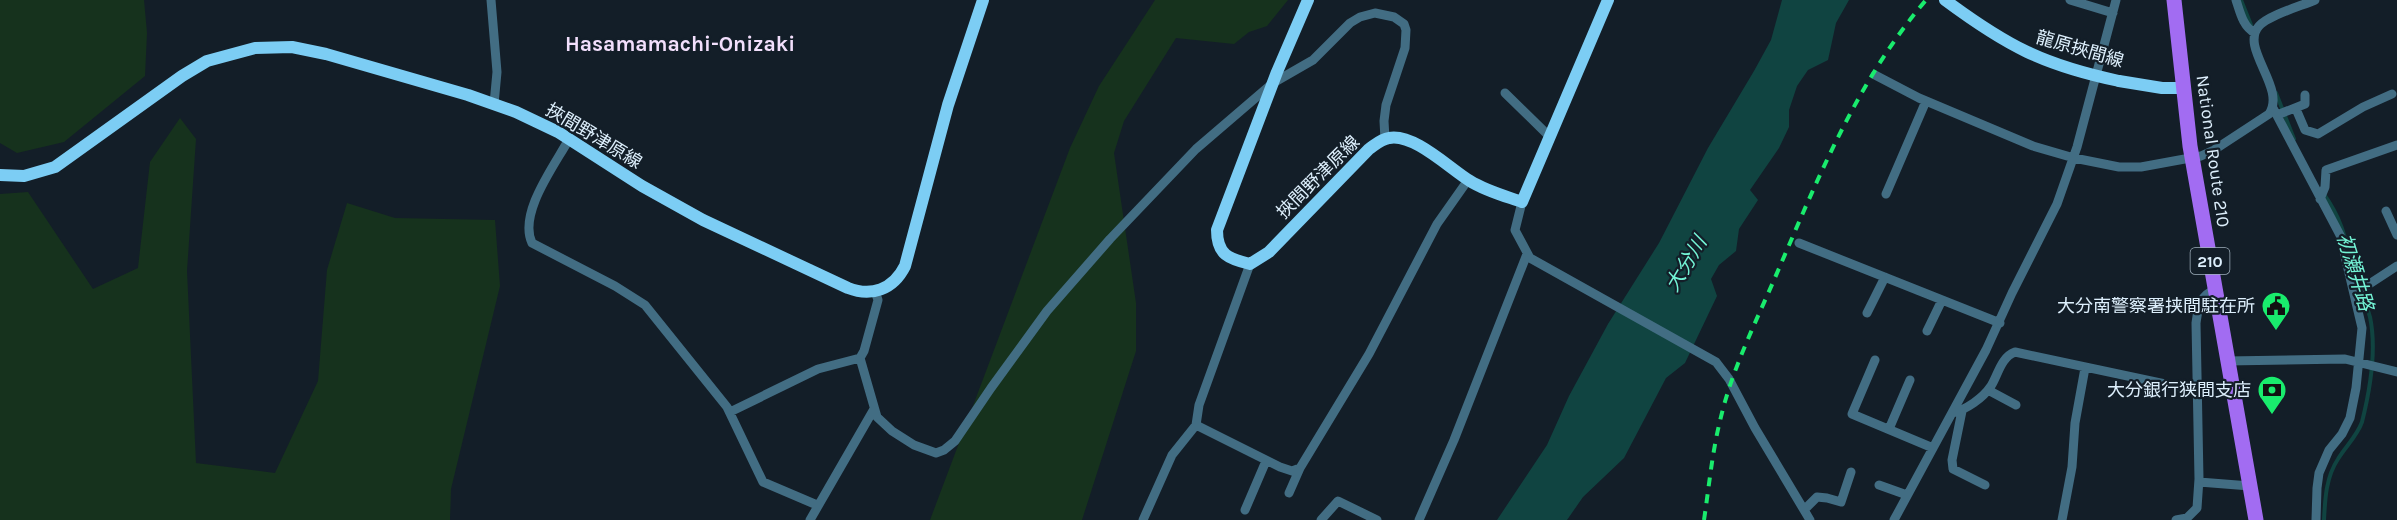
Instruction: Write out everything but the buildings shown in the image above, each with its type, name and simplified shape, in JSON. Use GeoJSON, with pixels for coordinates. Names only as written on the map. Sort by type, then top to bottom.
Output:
{"type":"FeatureCollection","features":[{"type":"Feature","properties":{"kind":"highway","name":"National Route 210"},"geometry":{"type":"LineString","coordinates":[[2174,0],[2192,158],[2256,520]]}},
{"type":"Feature","properties":{"kind":"main road"},"geometry":{"type":"LineString","coordinates":[[875,291],[895,280],[905,266],[948,105],[983,0]]}},
{"type":"Feature","properties":{"kind":"main road"},"geometry":{"type":"LineString","coordinates":[[1250,264],[1232,260],[1224,255],[1217,240],[1217,230],[1273,83],[1308,0]]}},
{"type":"Feature","properties":{"kind":"main road"},"geometry":{"type":"LineString","coordinates":[[1522,202],[1608,0]]}},
{"type":"Feature","properties":{"kind":"main road","name":"龍原挾間線"},"geometry":{"type":"LineString","coordinates":[[1945,0],[1996,36],[2033,56],[2072,70],[2119,81],[2162,88],[2183,88]]}},
{"type":"Feature","properties":{"kind":"main road","name":"挾間野津原線"},"geometry":{"type":"LineString","coordinates":[[0,175],[24,177],[55,167],[194,68],[219,57],[255,48],[292,47],[326,54],[494,104],[532,119],[569,139],[642,186],[718,228],[848,288],[862,293],[875,291]]}},
{"type":"Feature","properties":{"kind":"main road","name":"挾間野津原線"},"geometry":{"type":"LineString","coordinates":[[1250,264],[1269,252],[1369,150],[1385,139],[1396,138],[1415,144],[1468,180],[1487,190],[1522,202]]}},
{"type":"Feature","properties":{"kind":"street"},"geometry":{"type":"LineString","coordinates":[[491,0],[496,72],[494,104]]}},
{"type":"Feature","properties":{"kind":"street"},"geometry":{"type":"LineString","coordinates":[[2070,0],[2113,13]]}},
{"type":"Feature","properties":{"kind":"street"},"geometry":{"type":"LineString","coordinates":[[1894,520],[1933,448],[1957,412],[2012,293],[2055,210],[2074,158],[2116,0]]}},
{"type":"Feature","properties":{"kind":"street"},"geometry":{"type":"LineString","coordinates":[[2235,0],[2245,24],[2255,33]]}},
{"type":"Feature","properties":{"kind":"street"},"geometry":{"type":"LineString","coordinates":[[2315,0],[2262,23],[2255,33],[2257,52],[2274,96],[2275,112],[2340,235],[2362,327],[2356,388],[2350,418],[2326,456],[2317,481],[2316,520]]}},
{"type":"Feature","properties":{"kind":"street"},"geometry":{"type":"LineString","coordinates":[[875,291],[878,300],[860,358],[877,417],[892,431],[914,445],[936,453],[955,441],[1047,311],[1110,239],[1196,149],[1273,83],[1308,63],[1355,20],[1375,13],[1394,17],[1404,24],[1405,48],[1386,105],[1385,139]]}},
{"type":"Feature","properties":{"kind":"street"},"geometry":{"type":"LineString","coordinates":[[1875,75],[1926,101],[2033,146],[2074,158],[2126,168],[2149,166],[2207,154],[2275,112],[2296,109],[2305,104],[2305,95]]}},
{"type":"Feature","properties":{"kind":"street"},"geometry":{"type":"LineString","coordinates":[[1505,93],[1550,137]]}},
{"type":"Feature","properties":{"kind":"street"},"geometry":{"type":"LineString","coordinates":[[2296,109],[2305,130],[2318,134],[2363,107],[2392,94]]}},
{"type":"Feature","properties":{"kind":"street"},"geometry":{"type":"LineString","coordinates":[[1886,194],[1926,101]]}},
{"type":"Feature","properties":{"kind":"street"},"geometry":{"type":"LineString","coordinates":[[569,139],[531,211],[528,227],[532,243],[615,286],[645,305],[730,412],[763,482],[817,505]]}},
{"type":"Feature","properties":{"kind":"street"},"geometry":{"type":"LineString","coordinates":[[2320,199],[2325,187],[2326,170],[2397,145]]}},
{"type":"Feature","properties":{"kind":"street"},"geometry":{"type":"LineString","coordinates":[[1288,493],[1300,468],[1369,354],[1437,224],[1468,180]]}},
{"type":"Feature","properties":{"kind":"street"},"geometry":{"type":"LineString","coordinates":[[1522,202],[1515,230],[1527,254],[1541,265],[1716,362],[1729,379],[1755,428],[1810,520]]}},
{"type":"Feature","properties":{"kind":"street"},"geometry":{"type":"LineString","coordinates":[[2386,211],[2397,235]]}},
{"type":"Feature","properties":{"kind":"street"},"geometry":{"type":"LineString","coordinates":[[1799,243],[2000,322]]}},
{"type":"Feature","properties":{"kind":"street"},"geometry":{"type":"LineString","coordinates":[[1417,519],[1454,440],[1527,254]]}},
{"type":"Feature","properties":{"kind":"street"},"geometry":{"type":"LineString","coordinates":[[1143,520],[1172,455],[1196,425],[1199,405],[1250,264]]}},
{"type":"Feature","properties":{"kind":"street"},"geometry":{"type":"LineString","coordinates":[[2354,294],[2397,266]]}},
{"type":"Feature","properties":{"kind":"street"},"geometry":{"type":"LineString","coordinates":[[1867,313],[1885,277]]}},
{"type":"Feature","properties":{"kind":"street"},"geometry":{"type":"LineString","coordinates":[[2176,520],[2187,518],[2197,508],[2199,482],[2196,323],[2201,300],[2206,293],[2215,290]]}},
{"type":"Feature","properties":{"kind":"street"},"geometry":{"type":"LineString","coordinates":[[1927,331],[1942,300]]}},
{"type":"Feature","properties":{"kind":"street"},"geometry":{"type":"LineString","coordinates":[[1985,484],[1953,469],[1957,412],[1988,390],[2004,361],[2013,352],[2198,391]]}},
{"type":"Feature","properties":{"kind":"street"},"geometry":{"type":"LineString","coordinates":[[730,412],[819,369],[860,358]]}},
{"type":"Feature","properties":{"kind":"street"},"geometry":{"type":"LineString","coordinates":[[2227,361],[2345,359],[2397,372]]}},
{"type":"Feature","properties":{"kind":"street"},"geometry":{"type":"LineString","coordinates":[[1875,360],[1852,414],[1933,448]]}},
{"type":"Feature","properties":{"kind":"street"},"geometry":{"type":"LineString","coordinates":[[2062,520],[2072,467],[2075,423],[2085,368]]}},
{"type":"Feature","properties":{"kind":"street"},"geometry":{"type":"LineString","coordinates":[[1889,429],[1910,380]]}},
{"type":"Feature","properties":{"kind":"street"},"geometry":{"type":"LineString","coordinates":[[1988,390],[2016,405]]}},
{"type":"Feature","properties":{"kind":"street"},"geometry":{"type":"LineString","coordinates":[[810,520],[874,409]]}},
{"type":"Feature","properties":{"kind":"street"},"geometry":{"type":"LineString","coordinates":[[1196,425],[1292,471],[1300,468]]}},
{"type":"Feature","properties":{"kind":"street"},"geometry":{"type":"LineString","coordinates":[[1245,510],[1266,460]]}},
{"type":"Feature","properties":{"kind":"street"},"geometry":{"type":"LineString","coordinates":[[1804,510],[1817,497],[1840,502],[1851,472]]}},
{"type":"Feature","properties":{"kind":"street"},"geometry":{"type":"LineString","coordinates":[[2199,482],[2250,486]]}},
{"type":"Feature","properties":{"kind":"street"},"geometry":{"type":"LineString","coordinates":[[1879,485],[1907,495]]}},
{"type":"Feature","properties":{"kind":"street"},"geometry":{"type":"LineString","coordinates":[[1321,520],[1338,501],[1377,520]]}},
{"type":"Feature","properties":{"kind":"shaded area"},"geometry":{"type":"Polygon","coordinates":[[[0,0],[144,0],[147,33],[145,76],[64,142],[17,153],[0,143],[0,0]]]}},
{"type":"Feature","properties":{"kind":"shaded area"},"geometry":{"type":"Polygon","coordinates":[[[1155,0],[1288,0],[1267,26],[1249,32],[1234,44],[1176,38],[1124,121],[1114,153],[1136,303],[1136,351],[1082,520],[930,520],[1070,148],[1099,86],[1155,0]]]}},
{"type":"Feature","properties":{"kind":"shaded area"},"geometry":{"type":"Polygon","coordinates":[[[180,118],[196,139],[187,271],[196,463],[275,473],[318,381],[327,270],[347,203],[395,218],[495,220],[500,286],[451,489],[450,520],[0,520],[0,194],[28,192],[93,289],[138,268],[150,162],[180,118]]]}},
{"type":"Feature","properties":{"kind":"water","name":"大分川"},"geometry":{"type":"Polygon","coordinates":[[[1782,0],[1849,0],[1836,23],[1828,60],[1808,70],[1797,86],[1789,110],[1789,127],[1779,148],[1750,190],[1758,200],[1739,229],[1736,251],[1719,265],[1711,279],[1717,296],[1685,363],[1666,378],[1624,458],[1583,497],[1567,520],[1497,520],[1547,445],[1569,396],[1608,324],[1659,243],[1708,148],[1771,40],[1782,0]]]}},
{"type":"Feature","properties":{"kind":"waterway","name":"初瀬井路"},"geometry":{"type":"LineString","coordinates":[[2241,0],[2251,25]]}},
{"type":"Feature","properties":{"kind":"waterway","name":"初瀬井路"},"geometry":{"type":"LineString","coordinates":[[2276,93],[2294,139]]}},
{"type":"Feature","properties":{"kind":"waterway","name":"初瀬井路"},"geometry":{"type":"LineString","coordinates":[[2323,193],[2336,213],[2343,232],[2356,280],[2370,317],[2373,343],[2370,383],[2362,422],[2331,473],[2324,520]]}},
{"type":"Feature","properties":{"kind":"railway"},"geometry":{"type":"LineString","coordinates":[[1704,520],[1720,421],[1730,385],[1751,332],[1822,170],[1858,99],[1901,32],[1926,0]]}},
{"type":"Feature","properties":{"kind":"place","name":"大分南警察署挟間駐在所"},"geometry":{"type":"Point","coordinates":[2276,332]}},
{"type":"Feature","properties":{"kind":"place","name":"大分銀行狭間支店"},"geometry":{"type":"Point","coordinates":[2272,416]}},
{"type":"Feature","properties":{"kind":"district","name":"Hasamamachi-Onizaki"},"geometry":{"type":"Point","coordinates":[680,44]}}]}
